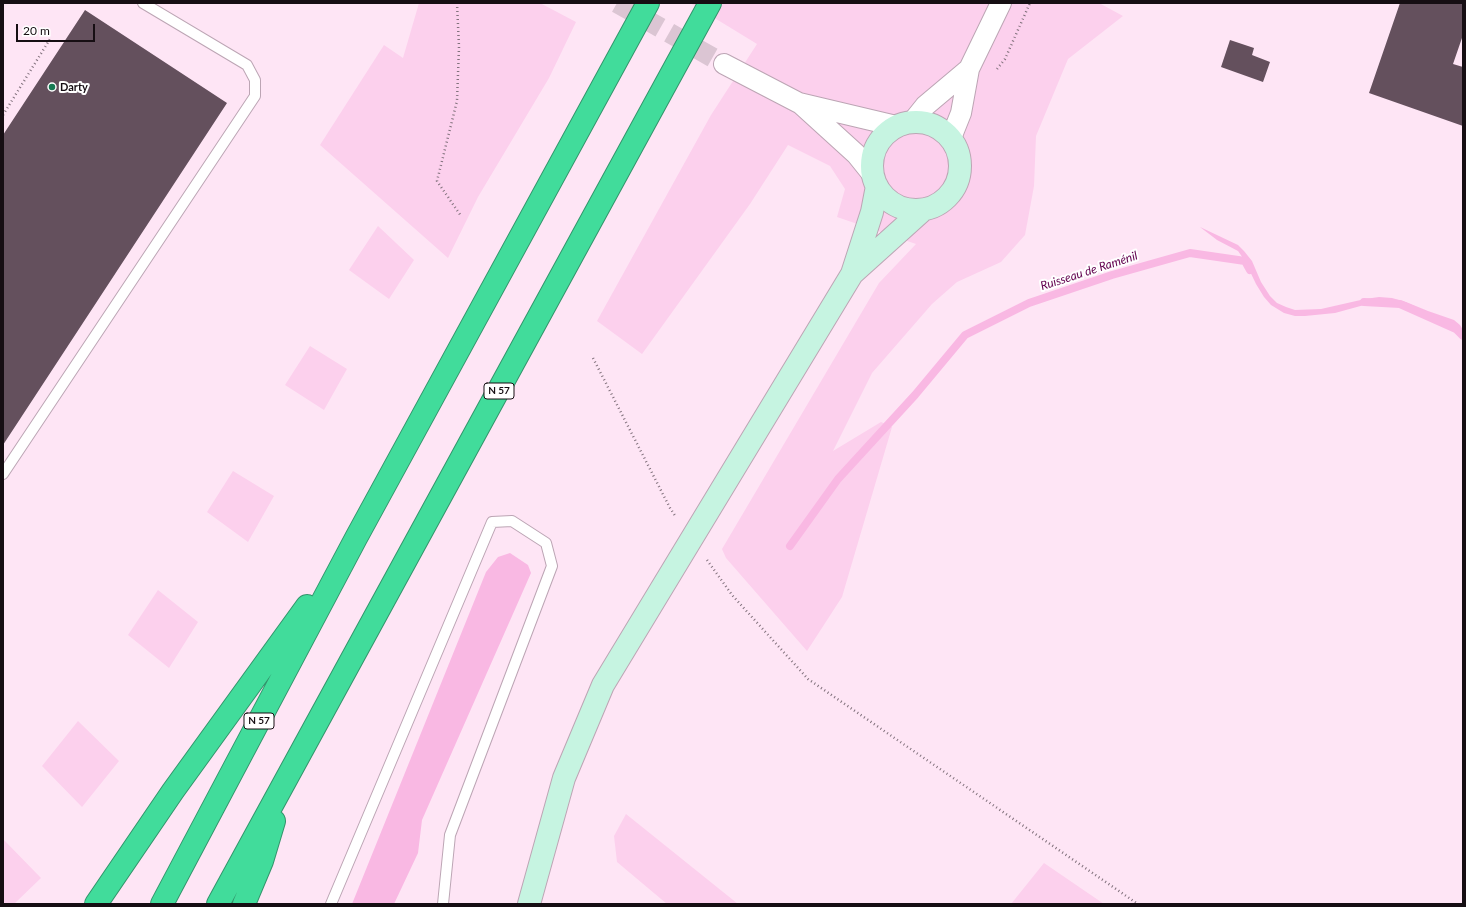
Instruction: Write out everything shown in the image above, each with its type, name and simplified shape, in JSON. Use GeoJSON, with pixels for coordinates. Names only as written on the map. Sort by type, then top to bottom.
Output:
{"type":"FeatureCollection","features":[{"type":"Feature","properties":{"kind":"highway","name":"N 57"},"geometry":{"type":"LineString","coordinates":[[162,904],[356,538],[648,3]]}},
{"type":"Feature","properties":{"kind":"highway","name":"N 57"},"geometry":{"type":"LineString","coordinates":[[218,904],[286,777],[581,242],[710,3]]}},
{"type":"Feature","properties":{"kind":"highway"},"geometry":{"type":"LineString","coordinates":[[96,904],[178,785],[356,538]]}},
{"type":"Feature","properties":{"kind":"highway"},"geometry":{"type":"LineString","coordinates":[[244,904],[262,861],[286,777]]}},
{"type":"Feature","properties":{"kind":"street"},"geometry":{"type":"LineString","coordinates":[[951,138],[961,113],[968,69],[1001,3]]}},
{"type":"Feature","properties":{"kind":"street"},"geometry":{"type":"LineString","coordinates":[[724,64],[799,103],[856,154],[884,196],[894,204],[908,210],[923,210],[938,205],[950,195],[958,182],[960,167],[958,152],[951,138],[934,126],[911,118],[799,103]]}},
{"type":"Feature","properties":{"kind":"street"},"geometry":{"type":"LineString","coordinates":[[529,904],[564,778],[603,685],[852,274],[872,212],[874,180],[872,160],[876,146],[884,135],[911,118],[968,69]]}},
{"type":"Feature","properties":{"kind":"street"},"geometry":{"type":"LineString","coordinates":[[852,274],[923,210]]}},
{"type":"Feature","properties":{"kind":"lane"},"geometry":{"type":"LineString","coordinates":[[3,474],[255,96],[255,80],[247,65],[144,3]]}},
{"type":"Feature","properties":{"kind":"lane"},"geometry":{"type":"LineString","coordinates":[[331,904],[492,522],[512,521],[546,543],[552,566],[450,835],[442,904]]}},
{"type":"Feature","properties":{"kind":"path"},"geometry":{"type":"LineString","coordinates":[[457,3],[459,47],[457,101],[437,181],[461,216]]}},
{"type":"Feature","properties":{"kind":"path"},"geometry":{"type":"LineString","coordinates":[[3,115],[50,39]]}},
{"type":"Feature","properties":{"kind":"path"},"geometry":{"type":"LineString","coordinates":[[808,679],[1138,904]]}},
{"type":"Feature","properties":{"kind":"shaded area"},"geometry":{"type":"Polygon","coordinates":[[[419,3],[540,3],[576,22],[549,78],[478,197],[448,258],[320,145],[384,45],[403,58],[419,3]]]}},
{"type":"Feature","properties":{"kind":"shaded area"},"geometry":{"type":"Polygon","coordinates":[[[690,3],[1099,3],[1123,16],[1068,59],[1036,136],[1034,186],[1025,235],[1001,262],[957,282],[932,304],[872,373],[833,451],[881,422],[892,427],[842,597],[807,651],[726,558],[722,549],[879,283],[916,244],[837,217],[845,189],[830,166],[788,145],[750,204],[642,354],[597,321],[711,115],[757,44],[690,3]]]}},
{"type":"Feature","properties":{"kind":"shaded area"},"geometry":{"type":"Polygon","coordinates":[[[378,226],[414,260],[389,299],[349,270],[378,226]]]}},
{"type":"Feature","properties":{"kind":"shaded area"},"geometry":{"type":"Polygon","coordinates":[[[1200,227],[1238,245],[1252,261],[1261,282],[1270,296],[1277,303],[1286,307],[1295,310],[1321,309],[1365,299],[1379,297],[1392,298],[1454,320],[1463,330],[1463,340],[1450,323],[1429,317],[1406,306],[1394,303],[1375,302],[1335,313],[1305,316],[1295,316],[1284,313],[1271,305],[1264,297],[1238,251],[1217,240],[1200,227]]]}},
{"type":"Feature","properties":{"kind":"shaded area"},"geometry":{"type":"Polygon","coordinates":[[[310,346],[347,369],[324,410],[285,385],[310,346]]]}},
{"type":"Feature","properties":{"kind":"shaded area"},"geometry":{"type":"Polygon","coordinates":[[[233,471],[274,496],[248,542],[207,512],[233,471]]]}},
{"type":"Feature","properties":{"kind":"shaded area"},"geometry":{"type":"Polygon","coordinates":[[[510,553],[528,565],[531,573],[422,820],[418,853],[394,904],[352,904],[486,572],[498,557],[510,553]]]}},
{"type":"Feature","properties":{"kind":"shaded area"},"geometry":{"type":"Polygon","coordinates":[[[158,590],[198,622],[169,668],[128,635],[158,590]]]}},
{"type":"Feature","properties":{"kind":"shaded area"},"geometry":{"type":"Polygon","coordinates":[[[78,721],[119,761],[82,807],[42,766],[78,721]]]}},
{"type":"Feature","properties":{"kind":"shaded area"},"geometry":{"type":"Polygon","coordinates":[[[626,814],[738,904],[667,904],[617,862],[614,836],[626,814]]]}},
{"type":"Feature","properties":{"kind":"shaded area"},"geometry":{"type":"Polygon","coordinates":[[[3,839],[41,878],[14,904],[3,904],[3,839]]]}},
{"type":"Feature","properties":{"kind":"shaded area"},"geometry":{"type":"Polygon","coordinates":[[[1044,863],[1104,904],[1011,904],[1044,863]]]}},
{"type":"Feature","properties":{"kind":"building"},"geometry":{"type":"Polygon","coordinates":[[[1400,3],[1463,3],[1463,35],[1453,64],[1463,67],[1463,126],[1369,93],[1400,3]]]}},
{"type":"Feature","properties":{"kind":"building"},"geometry":{"type":"Polygon","coordinates":[[[85,10],[227,103],[3,445],[3,135],[85,10]]]}},
{"type":"Feature","properties":{"kind":"building"},"geometry":{"type":"Polygon","coordinates":[[[1230,40],[1254,48],[1252,55],[1270,62],[1263,82],[1221,67],[1230,40]]]}},
{"type":"Feature","properties":{"kind":"waterway","name":"Ruisseau de Raménil"},"geometry":{"type":"LineString","coordinates":[[790,546],[838,479],[915,395],[965,335],[1029,303],[1112,275],[1190,253],[1245,261],[1250,270]]}},
{"type":"Feature","properties":{"kind":"waterway","name":"Ruisseau de Raménil"},"geometry":{"type":"LineString","coordinates":[[1364,302],[1400,304],[1456,329],[1463,336]]}},
{"type":"Feature","properties":{"kind":"tunnel"},"geometry":{"type":"LineString","coordinates":[[617,3],[724,64]]}},
{"type":"Feature","properties":{"kind":"place","name":"Darty"},"geometry":{"type":"Point","coordinates":[52,87]}}]}
